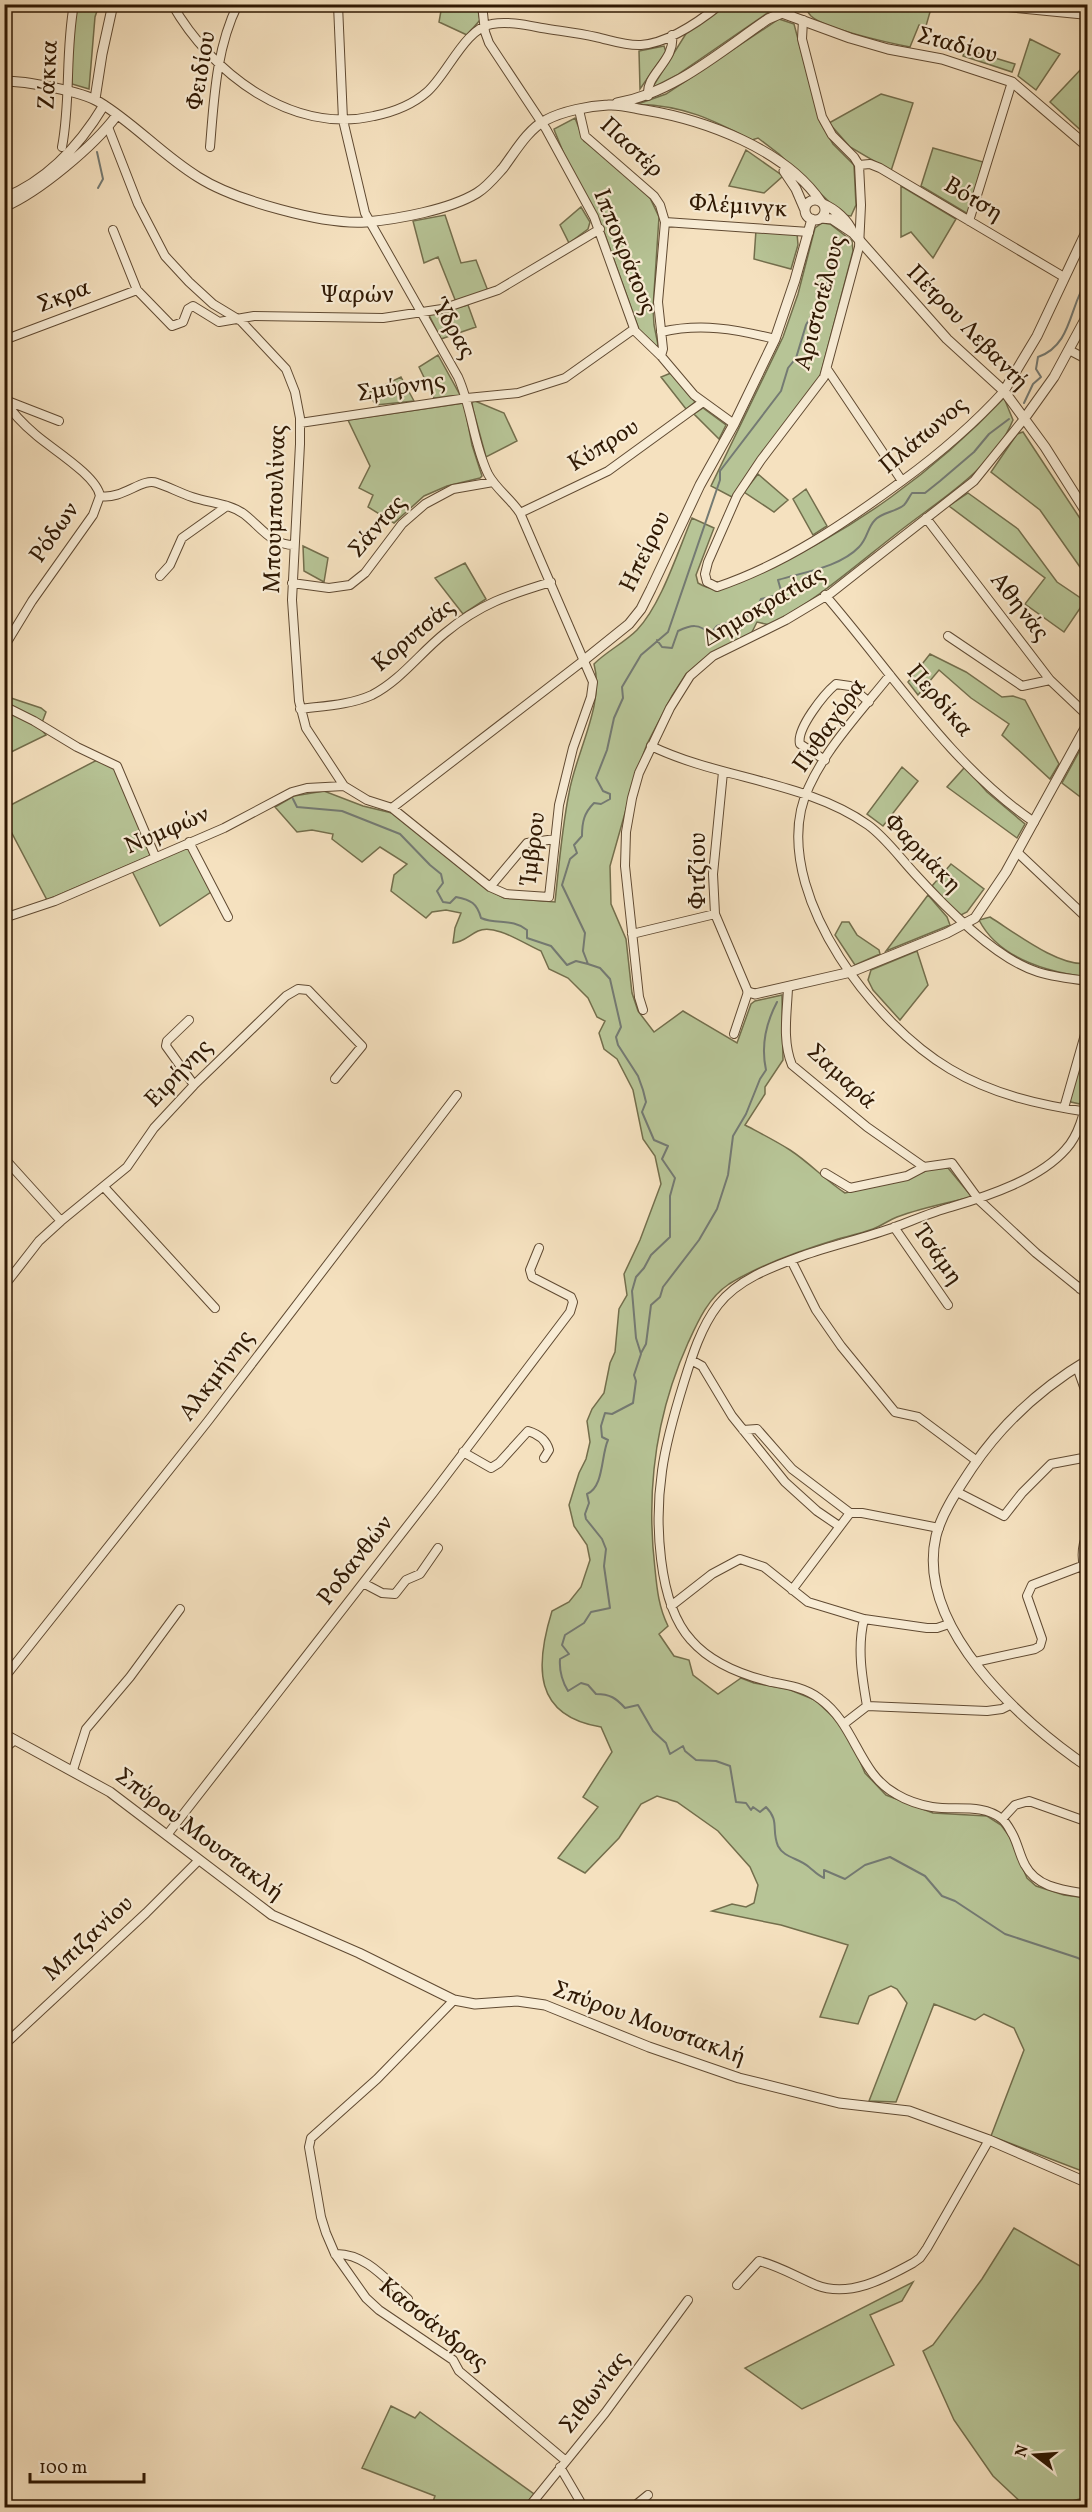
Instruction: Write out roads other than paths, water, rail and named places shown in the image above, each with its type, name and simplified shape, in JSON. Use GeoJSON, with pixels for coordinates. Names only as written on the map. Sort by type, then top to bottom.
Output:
{"type":"FeatureCollection","features":[{"type":"Feature","properties":{"kind":"street","name":"Ζάκκα"},"geometry":{"type":"LineString","coordinates":[[62,147],[66,124],[68,61],[74,4]]}},
{"type":"Feature","properties":{"kind":"street"},"geometry":{"type":"LineString","coordinates":[[95,99],[113,4]]}},
{"type":"Feature","properties":{"kind":"street"},"geometry":{"type":"LineString","coordinates":[[172,4],[195,38],[245,84],[284,107],[320,118],[343,120],[386,114],[415,101],[434,86],[458,50],[484,26],[521,25],[636,45],[649,44],[698,21],[721,4]]}},
{"type":"Feature","properties":{"kind":"street","name":"Φειδίου"},"geometry":{"type":"LineString","coordinates":[[210,147],[220,63],[228,30],[238,4]]}},
{"type":"Feature","properties":{"kind":"street"},"geometry":{"type":"LineString","coordinates":[[330,4],[340,5]]}},
{"type":"Feature","properties":{"kind":"street","name":"Ιπποκράτους"},"geometry":{"type":"LineString","coordinates":[[482,4],[484,26],[490,45],[541,122],[600,229],[633,329],[662,356],[686,386],[703,402],[735,424]]}},
{"type":"Feature","properties":{"kind":"street"},"geometry":{"type":"LineString","coordinates":[[609,105],[648,96],[672,84],[776,14],[790,15],[792,4]]}},
{"type":"Feature","properties":{"kind":"street"},"geometry":{"type":"LineString","coordinates":[[977,4],[1088,15]]}},
{"type":"Feature","properties":{"kind":"street","name":"Ύδρας"},"geometry":{"type":"LineString","coordinates":[[340,5],[343,120],[368,222],[458,377],[467,398],[480,456],[493,483],[512,501],[520,513],[584,661]]}},
{"type":"Feature","properties":{"kind":"street","name":"Σταδίου"},"geometry":{"type":"LineString","coordinates":[[790,15],[859,41],[942,59],[1012,82],[1088,147]]}},
{"type":"Feature","properties":{"kind":"street"},"geometry":{"type":"LineString","coordinates":[[803,20],[802,39],[822,117],[832,135],[859,165]]}},
{"type":"Feature","properties":{"kind":"street"},"geometry":{"type":"LineString","coordinates":[[648,96],[648,87],[672,49],[672,35]]}},
{"type":"Feature","properties":{"kind":"street"},"geometry":{"type":"LineString","coordinates":[[4,81],[68,91],[95,99],[188,171],[227,192],[312,216],[368,222],[459,202],[477,193],[492,181],[541,122]]}},
{"type":"Feature","properties":{"kind":"street"},"geometry":{"type":"LineString","coordinates":[[969,221],[1012,82]]}},
{"type":"Feature","properties":{"kind":"street"},"geometry":{"type":"LineString","coordinates":[[4,198],[29,185],[57,164],[82,139],[104,105]]}},
{"type":"Feature","properties":{"kind":"street","name":"Πέτρου Λεβαντή"},"geometry":{"type":"LineString","coordinates":[[541,122],[579,110],[609,105],[690,119],[731,135],[772,159],[802,181],[822,203],[844,220],[947,339],[1004,391],[1050,454],[1088,515]]}},
{"type":"Feature","properties":{"kind":"street","name":"Παστέρ"},"geometry":{"type":"LineString","coordinates":[[579,110],[585,136],[654,196],[660,205],[665,222],[658,302],[662,356]]}},
{"type":"Feature","properties":{"kind":"street"},"geometry":{"type":"LineString","coordinates":[[4,207],[39,187],[108,127],[117,115]]}},
{"type":"Feature","properties":{"kind":"street","name":"Μπουμπουλίνας"},"geometry":{"type":"LineString","coordinates":[[108,127],[138,204],[160,249],[189,282],[213,304],[238,319],[286,369],[295,392],[300,423],[292,583],[296,675],[300,709],[311,738],[344,786],[367,800],[392,808]]}},
{"type":"Feature","properties":{"kind":"street"},"geometry":{"type":"LineString","coordinates":[[772,159],[793,184],[806,215],[816,219],[824,213],[822,203],[810,201],[805,210]]}},
{"type":"Feature","properties":{"kind":"street","name":"Βότση"},"geometry":{"type":"LineString","coordinates":[[859,165],[868,164],[878,167],[1064,277]]}},
{"type":"Feature","properties":{"kind":"street","name":"Αριστοτέλους"},"geometry":{"type":"LineString","coordinates":[[705,579],[712,551],[737,496],[761,460],[816,390],[827,369],[857,236],[861,180],[859,165]]}},
{"type":"Feature","properties":{"kind":"street","name":"Πέτρου Λεβαντή"},"geometry":{"type":"LineString","coordinates":[[816,219],[832,219],[857,236]]}},
{"type":"Feature","properties":{"kind":"street","name":"Ηπείρου"},"geometry":{"type":"LineString","coordinates":[[392,808],[584,661],[629,624],[640,609],[700,485],[735,424],[775,339],[809,232],[816,219]]}},
{"type":"Feature","properties":{"kind":"street","name":"Φλέμινγκ"},"geometry":{"type":"LineString","coordinates":[[665,222],[809,232]]}},
{"type":"Feature","properties":{"kind":"street","name":"Πλάτωνος"},"geometry":{"type":"LineString","coordinates":[[705,579],[709,584],[717,587],[766,566],[843,524],[902,481],[984,413],[1004,391],[1037,336],[1088,228]]}},
{"type":"Feature","properties":{"kind":"street","name":"Ψαρών"},"geometry":{"type":"LineString","coordinates":[[238,319],[273,316],[377,318],[421,313],[464,303],[498,290],[600,229]]}},
{"type":"Feature","properties":{"kind":"street"},"geometry":{"type":"LineString","coordinates":[[113,230],[136,290],[172,326],[183,322],[189,309],[193,306],[219,322],[238,319]]}},
{"type":"Feature","properties":{"kind":"street","name":"Σκρα"},"geometry":{"type":"LineString","coordinates":[[4,340],[136,290]]}},
{"type":"Feature","properties":{"kind":"street","name":"Δημοκρατίας"},"geometry":{"type":"LineString","coordinates":[[643,1010],[639,997],[625,866],[626,832],[632,798],[651,746],[670,708],[690,676],[713,656],[762,633],[825,595],[975,481],[1049,386],[1088,314]]}},
{"type":"Feature","properties":{"kind":"street"},"geometry":{"type":"LineString","coordinates":[[660,332],[690,326],[745,332],[775,339]]}},
{"type":"Feature","properties":{"kind":"street","name":"Σμύρνης"},"geometry":{"type":"LineString","coordinates":[[300,423],[467,398],[511,395],[561,380],[633,329]]}},
{"type":"Feature","properties":{"kind":"street"},"geometry":{"type":"LineString","coordinates":[[1069,351],[1088,360]]}},
{"type":"Feature","properties":{"kind":"street"},"geometry":{"type":"LineString","coordinates":[[827,369],[902,481]]}},
{"type":"Feature","properties":{"kind":"street"},"geometry":{"type":"LineString","coordinates":[[4,400],[59,421]]}},
{"type":"Feature","properties":{"kind":"street","name":"Ρόδων"},"geometry":{"type":"LineString","coordinates":[[4,400],[36,435],[93,483],[100,496],[93,515],[32,601],[4,647]]}},
{"type":"Feature","properties":{"kind":"street","name":"Κύπρου"},"geometry":{"type":"LineString","coordinates":[[520,513],[608,471],[703,402]]}},
{"type":"Feature","properties":{"kind":"street"},"geometry":{"type":"LineString","coordinates":[[100,496],[118,496],[152,481],[188,496],[241,512],[279,543],[294,545]]}},
{"type":"Feature","properties":{"kind":"street","name":"Σάντας"},"geometry":{"type":"LineString","coordinates":[[292,583],[329,588],[350,585],[369,568],[406,520],[430,499],[457,488],[493,483]]}},
{"type":"Feature","properties":{"kind":"street"},"geometry":{"type":"LineString","coordinates":[[160,576],[170,565],[182,538],[227,506]]}},
{"type":"Feature","properties":{"kind":"street","name":"Αθηνάς"},"geometry":{"type":"LineString","coordinates":[[926,518],[1050,680],[1088,716]]}},
{"type":"Feature","properties":{"kind":"street","name":"Κορυτσάς"},"geometry":{"type":"LineString","coordinates":[[300,709],[370,696],[398,678],[433,643],[466,616],[493,601],[551,582]]}},
{"type":"Feature","properties":{"kind":"street","name":"Περδίκα"},"geometry":{"type":"LineString","coordinates":[[825,595],[943,739],[1013,807],[1034,822]]}},
{"type":"Feature","properties":{"kind":"street"},"geometry":{"type":"LineString","coordinates":[[948,636],[1022,686],[1050,680]]}},
{"type":"Feature","properties":{"kind":"street","name":"Ίμβρου"},"geometry":{"type":"LineString","coordinates":[[392,808],[490,887],[506,894],[549,897],[564,782],[592,690],[592,678],[584,661]]}},
{"type":"Feature","properties":{"kind":"street","name":"Πυθαγόρα"},"geometry":{"type":"LineString","coordinates":[[890,675],[825,760],[806,795],[798,841],[804,882],[817,915],[851,972],[873,1000],[909,1038],[949,1068],[992,1090],[1017,1098],[1086,1112]]}},
{"type":"Feature","properties":{"kind":"street"},"geometry":{"type":"LineString","coordinates":[[825,760],[800,744],[798,737],[801,729],[830,690],[836,684],[850,686],[869,702]]}},
{"type":"Feature","properties":{"kind":"street"},"geometry":{"type":"LineString","coordinates":[[4,706],[77,747],[117,766],[155,856]]}},
{"type":"Feature","properties":{"kind":"street"},"geometry":{"type":"LineString","coordinates":[[734,1034],[748,992],[755,994],[788,988],[851,972],[966,924],[975,918],[1017,852],[1088,723]]}},
{"type":"Feature","properties":{"kind":"street","name":"Φαρμάκη"},"geometry":{"type":"LineString","coordinates":[[651,746],[723,772],[806,795],[855,817],[873,829],[943,905],[1008,957],[1036,971],[1088,981]]}},
{"type":"Feature","properties":{"kind":"street","name":"Φιτζίου"},"geometry":{"type":"LineString","coordinates":[[723,772],[713,874],[715,914],[748,992]]}},
{"type":"Feature","properties":{"kind":"street","name":"Νυμφών"},"geometry":{"type":"LineString","coordinates":[[4,918],[54,901],[244,819],[292,792],[307,788],[344,786]]}},
{"type":"Feature","properties":{"kind":"street"},"geometry":{"type":"LineString","coordinates":[[490,887],[527,843],[555,839]]}},
{"type":"Feature","properties":{"kind":"street"},"geometry":{"type":"LineString","coordinates":[[189,842],[228,917]]}},
{"type":"Feature","properties":{"kind":"street"},"geometry":{"type":"LineString","coordinates":[[1017,852],[1088,919]]}},
{"type":"Feature","properties":{"kind":"street"},"geometry":{"type":"LineString","coordinates":[[632,934],[715,914]]}},
{"type":"Feature","properties":{"kind":"street","name":"Ειρήνης"},"geometry":{"type":"LineString","coordinates":[[4,1287],[39,1241],[130,1163],[154,1128],[194,1085],[286,996],[303,988],[308,990],[362,1046],[335,1080]]}},
{"type":"Feature","properties":{"kind":"street","name":"Σαμαρά"},"geometry":{"type":"LineString","coordinates":[[788,988],[786,1037],[792,1065],[867,1127],[924,1167]]}},
{"type":"Feature","properties":{"kind":"street"},"geometry":{"type":"LineString","coordinates":[[189,1020],[167,1041],[166,1046],[194,1085]]}},
{"type":"Feature","properties":{"kind":"street"},"geometry":{"type":"LineString","coordinates":[[1064,1108],[1088,1024]]}},
{"type":"Feature","properties":{"kind":"street","name":"Αλκμήνης"},"geometry":{"type":"LineString","coordinates":[[4,1678],[208,1420],[457,1095]]}},
{"type":"Feature","properties":{"kind":"street"},"geometry":{"type":"LineString","coordinates":[[1088,1095],[1086,1112],[1075,1137],[1066,1149],[1049,1164],[978,1200],[835,1244],[791,1260],[736,1287],[720,1303],[709,1319],[691,1360],[670,1433],[659,1500],[660,1546],[671,1606],[676,1620],[690,1640],[708,1656],[731,1669],[754,1678],[803,1690],[819,1698],[845,1723],[877,1781],[898,1796],[933,1807],[976,1809],[1002,1819],[1018,1845],[1023,1862],[1031,1876],[1042,1884],[1088,1893]]}},
{"type":"Feature","properties":{"kind":"street"},"geometry":{"type":"LineString","coordinates":[[4,1158],[61,1221]]}},
{"type":"Feature","properties":{"kind":"street"},"geometry":{"type":"LineString","coordinates":[[825,1173],[850,1188],[907,1176],[924,1167],[952,1163],[978,1200],[1036,1253],[1088,1295]]}},
{"type":"Feature","properties":{"kind":"street"},"geometry":{"type":"LineString","coordinates":[[104,1187],[215,1308]]}},
{"type":"Feature","properties":{"kind":"street","name":"Τσάμη"},"geometry":{"type":"LineString","coordinates":[[894,1227],[948,1305]]}},
{"type":"Feature","properties":{"kind":"street","name":"Ροδανθών"},"geometry":{"type":"LineString","coordinates":[[167,1835],[363,1583],[572,1307],[573,1299],[569,1294],[532,1277],[530,1270],[539,1248]]}},
{"type":"Feature","properties":{"kind":"street"},"geometry":{"type":"LineString","coordinates":[[791,1260],[816,1310],[841,1346],[895,1412],[918,1417],[977,1461]]}},
{"type":"Feature","properties":{"kind":"street"},"geometry":{"type":"LineString","coordinates":[[1080,1289],[1088,1279]]}},
{"type":"Feature","properties":{"kind":"street"},"geometry":{"type":"LineString","coordinates":[[691,1360],[702,1366],[743,1430],[792,1490],[839,1526]]}},
{"type":"Feature","properties":{"kind":"street"},"geometry":{"type":"LineString","coordinates":[[1088,1360],[1062,1375],[1026,1405],[996,1436],[977,1461],[957,1492],[939,1528],[934,1564],[938,1588],[949,1624],[975,1662],[1010,1705],[1030,1724],[1083,1758],[1088,1767]]}},
{"type":"Feature","properties":{"kind":"street"},"geometry":{"type":"LineString","coordinates":[[1077,1367],[1088,1398]]}},
{"type":"Feature","properties":{"kind":"street"},"geometry":{"type":"LineString","coordinates":[[743,1430],[757,1430],[792,1469],[850,1514],[862,1513],[939,1528]]}},
{"type":"Feature","properties":{"kind":"street"},"geometry":{"type":"LineString","coordinates":[[463,1452],[491,1468],[499,1463],[528,1431],[537,1433],[547,1443],[549,1450],[544,1458]]}},
{"type":"Feature","properties":{"kind":"street"},"geometry":{"type":"LineString","coordinates":[[957,1492],[1004,1516],[1022,1493],[1051,1464],[1088,1457]]}},
{"type":"Feature","properties":{"kind":"street"},"geometry":{"type":"LineString","coordinates":[[792,1590],[850,1514]]}},
{"type":"Feature","properties":{"kind":"street"},"geometry":{"type":"LineString","coordinates":[[1088,1532],[1083,1549],[1082,1566],[1088,1578]]}},
{"type":"Feature","properties":{"kind":"street"},"geometry":{"type":"LineString","coordinates":[[363,1583],[382,1593],[395,1594],[406,1580],[420,1574],[438,1548]]}},
{"type":"Feature","properties":{"kind":"street"},"geometry":{"type":"LineString","coordinates":[[671,1606],[712,1574],[740,1559],[764,1567],[808,1602],[864,1619],[927,1628],[949,1624]]}},
{"type":"Feature","properties":{"kind":"street"},"geometry":{"type":"LineString","coordinates":[[975,1662],[1040,1646],[1042,1639],[1027,1596],[1028,1590],[1032,1585],[1082,1566]]}},
{"type":"Feature","properties":{"kind":"street"},"geometry":{"type":"LineString","coordinates":[[73,1770],[86,1729],[130,1677],[180,1609]]}},
{"type":"Feature","properties":{"kind":"street"},"geometry":{"type":"LineString","coordinates":[[864,1619],[861,1633],[860,1669],[867,1706]]}},
{"type":"Feature","properties":{"kind":"street"},"geometry":{"type":"LineString","coordinates":[[845,1723],[867,1706],[987,1712],[1010,1705]]}},
{"type":"Feature","properties":{"kind":"street","name":"Σπύρου Μουστακλή"},"geometry":{"type":"LineString","coordinates":[[4,1734],[110,1792],[277,1918],[359,1953],[454,2000],[472,2004],[513,2001],[545,2005],[710,2070],[812,2098],[909,2111],[989,2140],[1088,2183]]}},
{"type":"Feature","properties":{"kind":"street"},"geometry":{"type":"LineString","coordinates":[[4,1749],[15,1740]]}},
{"type":"Feature","properties":{"kind":"street"},"geometry":{"type":"LineString","coordinates":[[1002,1819],[1015,1805],[1029,1802],[1088,1822]]}},
{"type":"Feature","properties":{"kind":"street","name":"Μπιζανίου"},"geometry":{"type":"LineString","coordinates":[[4,2045],[146,1913],[199,1860]]}},
{"type":"Feature","properties":{"kind":"street","name":"Κασσάνδρας"},"geometry":{"type":"LineString","coordinates":[[454,2000],[377,2079],[311,2138],[309,2147],[321,2217],[336,2254],[366,2298],[379,2310],[453,2360],[459,2371],[563,2464],[584,2508]]}},
{"type":"Feature","properties":{"kind":"street"},"geometry":{"type":"LineString","coordinates":[[737,2285],[759,2261],[817,2285],[843,2290],[858,2288],[913,2263],[924,2253],[989,2140]]}},
{"type":"Feature","properties":{"kind":"street"},"geometry":{"type":"LineString","coordinates":[[336,2254],[344,2253],[364,2260],[408,2299]]}},
{"type":"Feature","properties":{"kind":"street","name":"Σιθωνίας"},"geometry":{"type":"LineString","coordinates":[[528,2508],[664,2335],[688,2300]]}},
{"type":"Feature","properties":{"kind":"street"},"geometry":{"type":"LineString","coordinates":[[632,2508],[648,2496]]}},
{"type":"Feature","properties":{"kind":"waterway"},"geometry":{"type":"LineString","coordinates":[[97,152],[103,179],[98,188]]}},
{"type":"Feature","properties":{"kind":"waterway"},"geometry":{"type":"LineString","coordinates":[[837,244],[829,279],[806,325],[796,358],[788,368],[781,391],[720,471],[720,480],[668,632],[641,655],[622,687],[623,698],[614,718],[607,750],[596,778],[603,791],[610,794],[610,799],[601,804],[594,803],[586,814],[582,836],[574,845],[577,853],[570,859],[562,885],[585,933],[583,951],[588,964],[600,968],[610,979],[621,1027],[616,1037],[618,1045],[638,1076],[646,1102],[642,1112],[654,1140],[668,1146],[662,1159],[675,1178],[670,1196],[670,1237],[651,1255],[636,1277],[632,1291],[636,1338],[641,1354],[634,1375],[636,1381],[633,1403],[612,1414],[605,1413],[601,1426],[602,1437],[608,1440],[599,1478],[587,1494],[589,1503],[585,1514],[586,1519],[602,1539],[606,1549],[604,1566],[610,1608],[591,1612],[584,1623],[565,1635],[562,1645],[569,1654],[560,1659],[561,1672],[568,1691],[581,1683],[588,1685],[596,1694],[612,1697],[625,1708],[638,1705],[653,1731],[666,1743],[670,1754],[683,1746],[685,1751],[696,1760],[716,1761],[730,1766],[736,1802],[746,1803],[751,1810],[753,1807],[760,1812],[766,1807],[773,1817],[776,1840],[781,1850],[822,1877],[824,1878],[824,1870],[845,1879],[865,1865],[890,1857],[925,1876],[942,1896],[955,1901],[1005,1934],[1078,1958],[1088,1965]]}},
{"type":"Feature","properties":{"kind":"waterway"},"geometry":{"type":"LineString","coordinates":[[1024,403],[1033,384],[1041,377],[1036,369],[1038,357],[1049,351],[1064,334],[1088,279]]}},
{"type":"Feature","properties":{"kind":"waterway"},"geometry":{"type":"LineString","coordinates":[[657,640],[662,647],[672,648],[678,631],[691,626],[702,628],[710,634],[717,626],[755,613],[761,599],[782,594],[778,580],[821,568],[851,554],[862,544],[870,526],[878,517],[904,505],[912,493],[925,493],[974,452],[989,434],[1009,419]]}},
{"type":"Feature","properties":{"kind":"waterway"},"geometry":{"type":"LineString","coordinates":[[293,799],[297,807],[342,811],[400,834],[441,874],[443,883],[437,891],[443,902],[450,903],[456,897],[469,901],[478,909],[481,918],[521,926],[527,930],[527,938],[551,946],[567,965],[576,961],[588,964]]}},
{"type":"Feature","properties":{"kind":"waterway"},"geometry":{"type":"LineString","coordinates":[[641,1353],[646,1344],[651,1305],[660,1297],[663,1287],[699,1240],[717,1209],[728,1175],[733,1136],[766,1070],[764,1053],[766,1035],[777,1002]]}}]}
